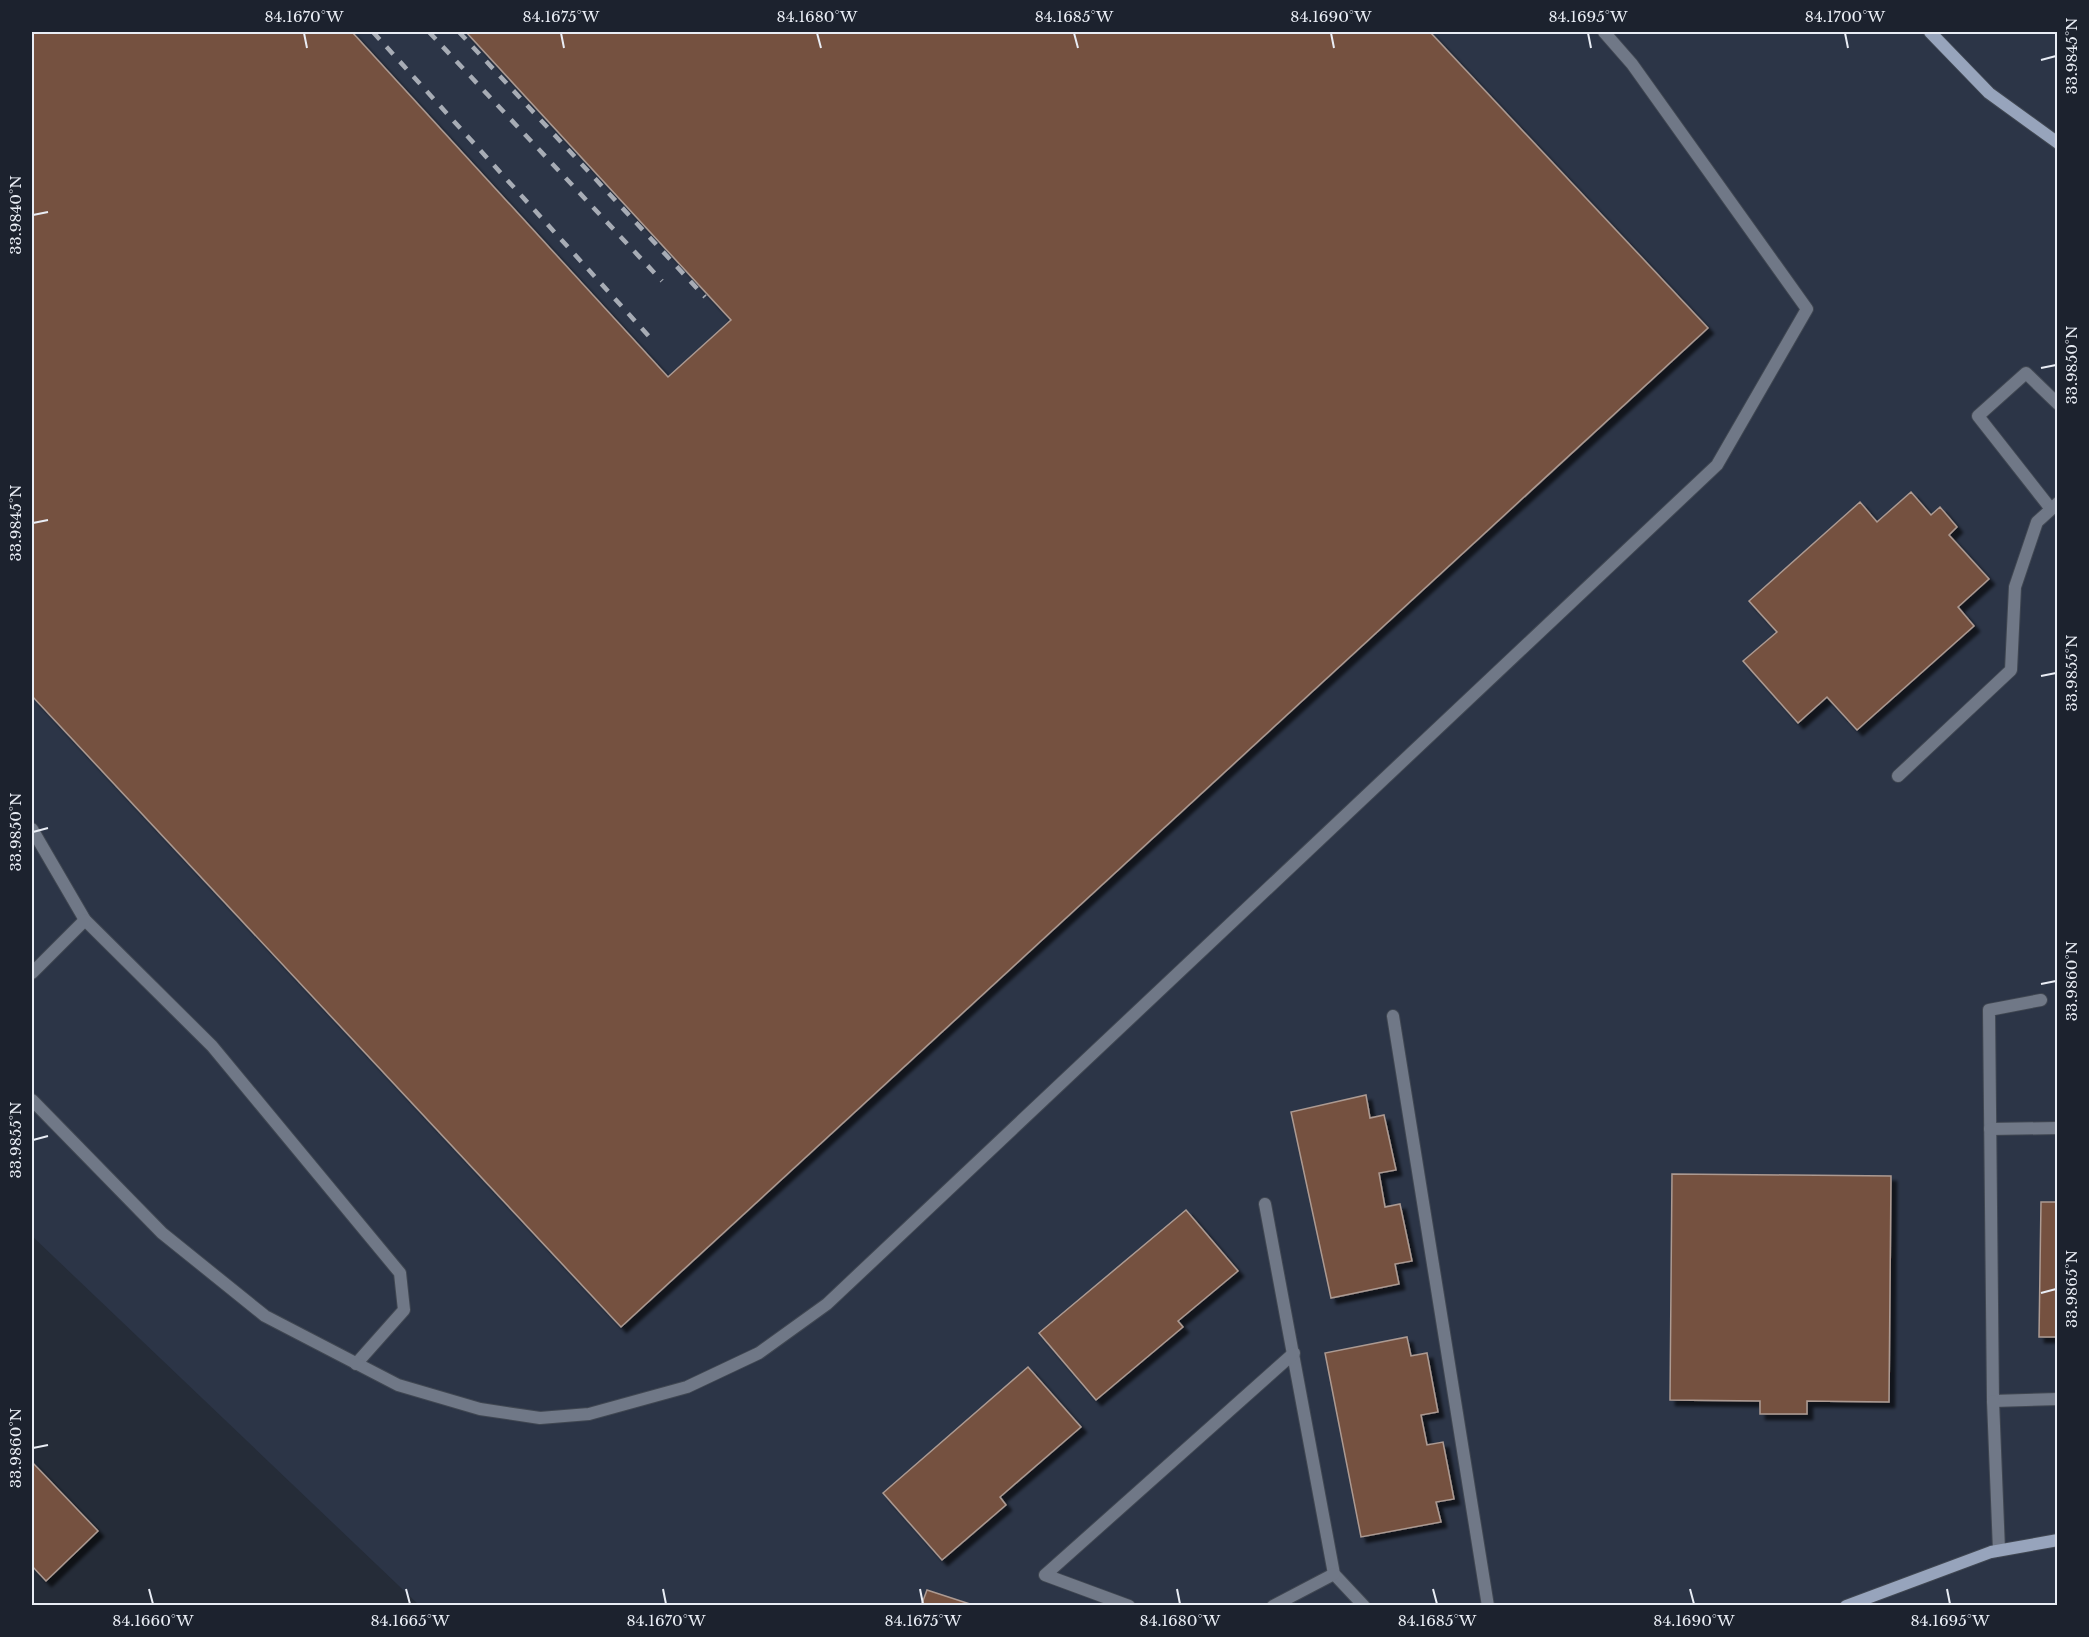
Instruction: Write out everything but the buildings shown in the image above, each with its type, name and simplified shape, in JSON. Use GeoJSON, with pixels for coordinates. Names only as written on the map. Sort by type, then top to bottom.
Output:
{"type":"FeatureCollection","features":[{"type":"Feature","properties":{"kind":"street"},"geometry":{"type":"LineString","coordinates":[[32,1100],[162,1233],[265,1316],[398,1385],[480,1409],[540,1418],[589,1413],[687,1387],[759,1353],[827,1304],[1717,465],[1807,309],[1632,64],[1604,32]]}},
{"type":"Feature","properties":{"kind":"street"},"geometry":{"type":"LineString","coordinates":[[1930,32],[1989,93],[2058,143]]}},
{"type":"Feature","properties":{"kind":"street"},"geometry":{"type":"LineString","coordinates":[[1898,777],[2011,670],[2015,587],[2037,522],[2054,506],[1978,417],[2026,373],[2058,404]]}},
{"type":"Feature","properties":{"kind":"street"},"geometry":{"type":"LineString","coordinates":[[32,829],[85,920],[212,1046],[400,1273],[404,1310],[356,1364]]}},
{"type":"Feature","properties":{"kind":"street"},"geometry":{"type":"LineString","coordinates":[[32,973],[85,920]]}},
{"type":"Feature","properties":{"kind":"street"},"geometry":{"type":"LineString","coordinates":[[1999,1550],[1993,1401],[1989,1010],[2041,1000]]}},
{"type":"Feature","properties":{"kind":"street"},"geometry":{"type":"LineString","coordinates":[[1393,1016],[1488,1605]]}},
{"type":"Feature","properties":{"kind":"street"},"geometry":{"type":"LineString","coordinates":[[1990,1129],[2058,1128]]}},
{"type":"Feature","properties":{"kind":"street"},"geometry":{"type":"LineString","coordinates":[[1266,1204],[1335,1574],[1364,1605]]}},
{"type":"Feature","properties":{"kind":"street"},"geometry":{"type":"LineString","coordinates":[[1129,1605],[1045,1575],[1294,1353]]}},
{"type":"Feature","properties":{"kind":"street"},"geometry":{"type":"LineString","coordinates":[[1993,1401],[2058,1400]]}},
{"type":"Feature","properties":{"kind":"street"},"geometry":{"type":"LineString","coordinates":[[1846,1605],[1999,1550],[2058,1540]]}},
{"type":"Feature","properties":{"kind":"street"},"geometry":{"type":"LineString","coordinates":[[1273,1605],[1335,1574]]}},
{"type":"Feature","properties":{"kind":"shaded area"},"geometry":{"type":"Polygon","coordinates":[[[32,32],[2057,32],[2057,1605],[419,1605],[32,1236],[32,32]]]}},
{"type":"Feature","properties":{"kind":"railway"},"geometry":{"type":"LineString","coordinates":[[373,32],[655,343]]}},
{"type":"Feature","properties":{"kind":"railway"},"geometry":{"type":"LineString","coordinates":[[429,32],[662,281]]}},
{"type":"Feature","properties":{"kind":"railway"},"geometry":{"type":"LineString","coordinates":[[459,32],[705,297]]}}]}
